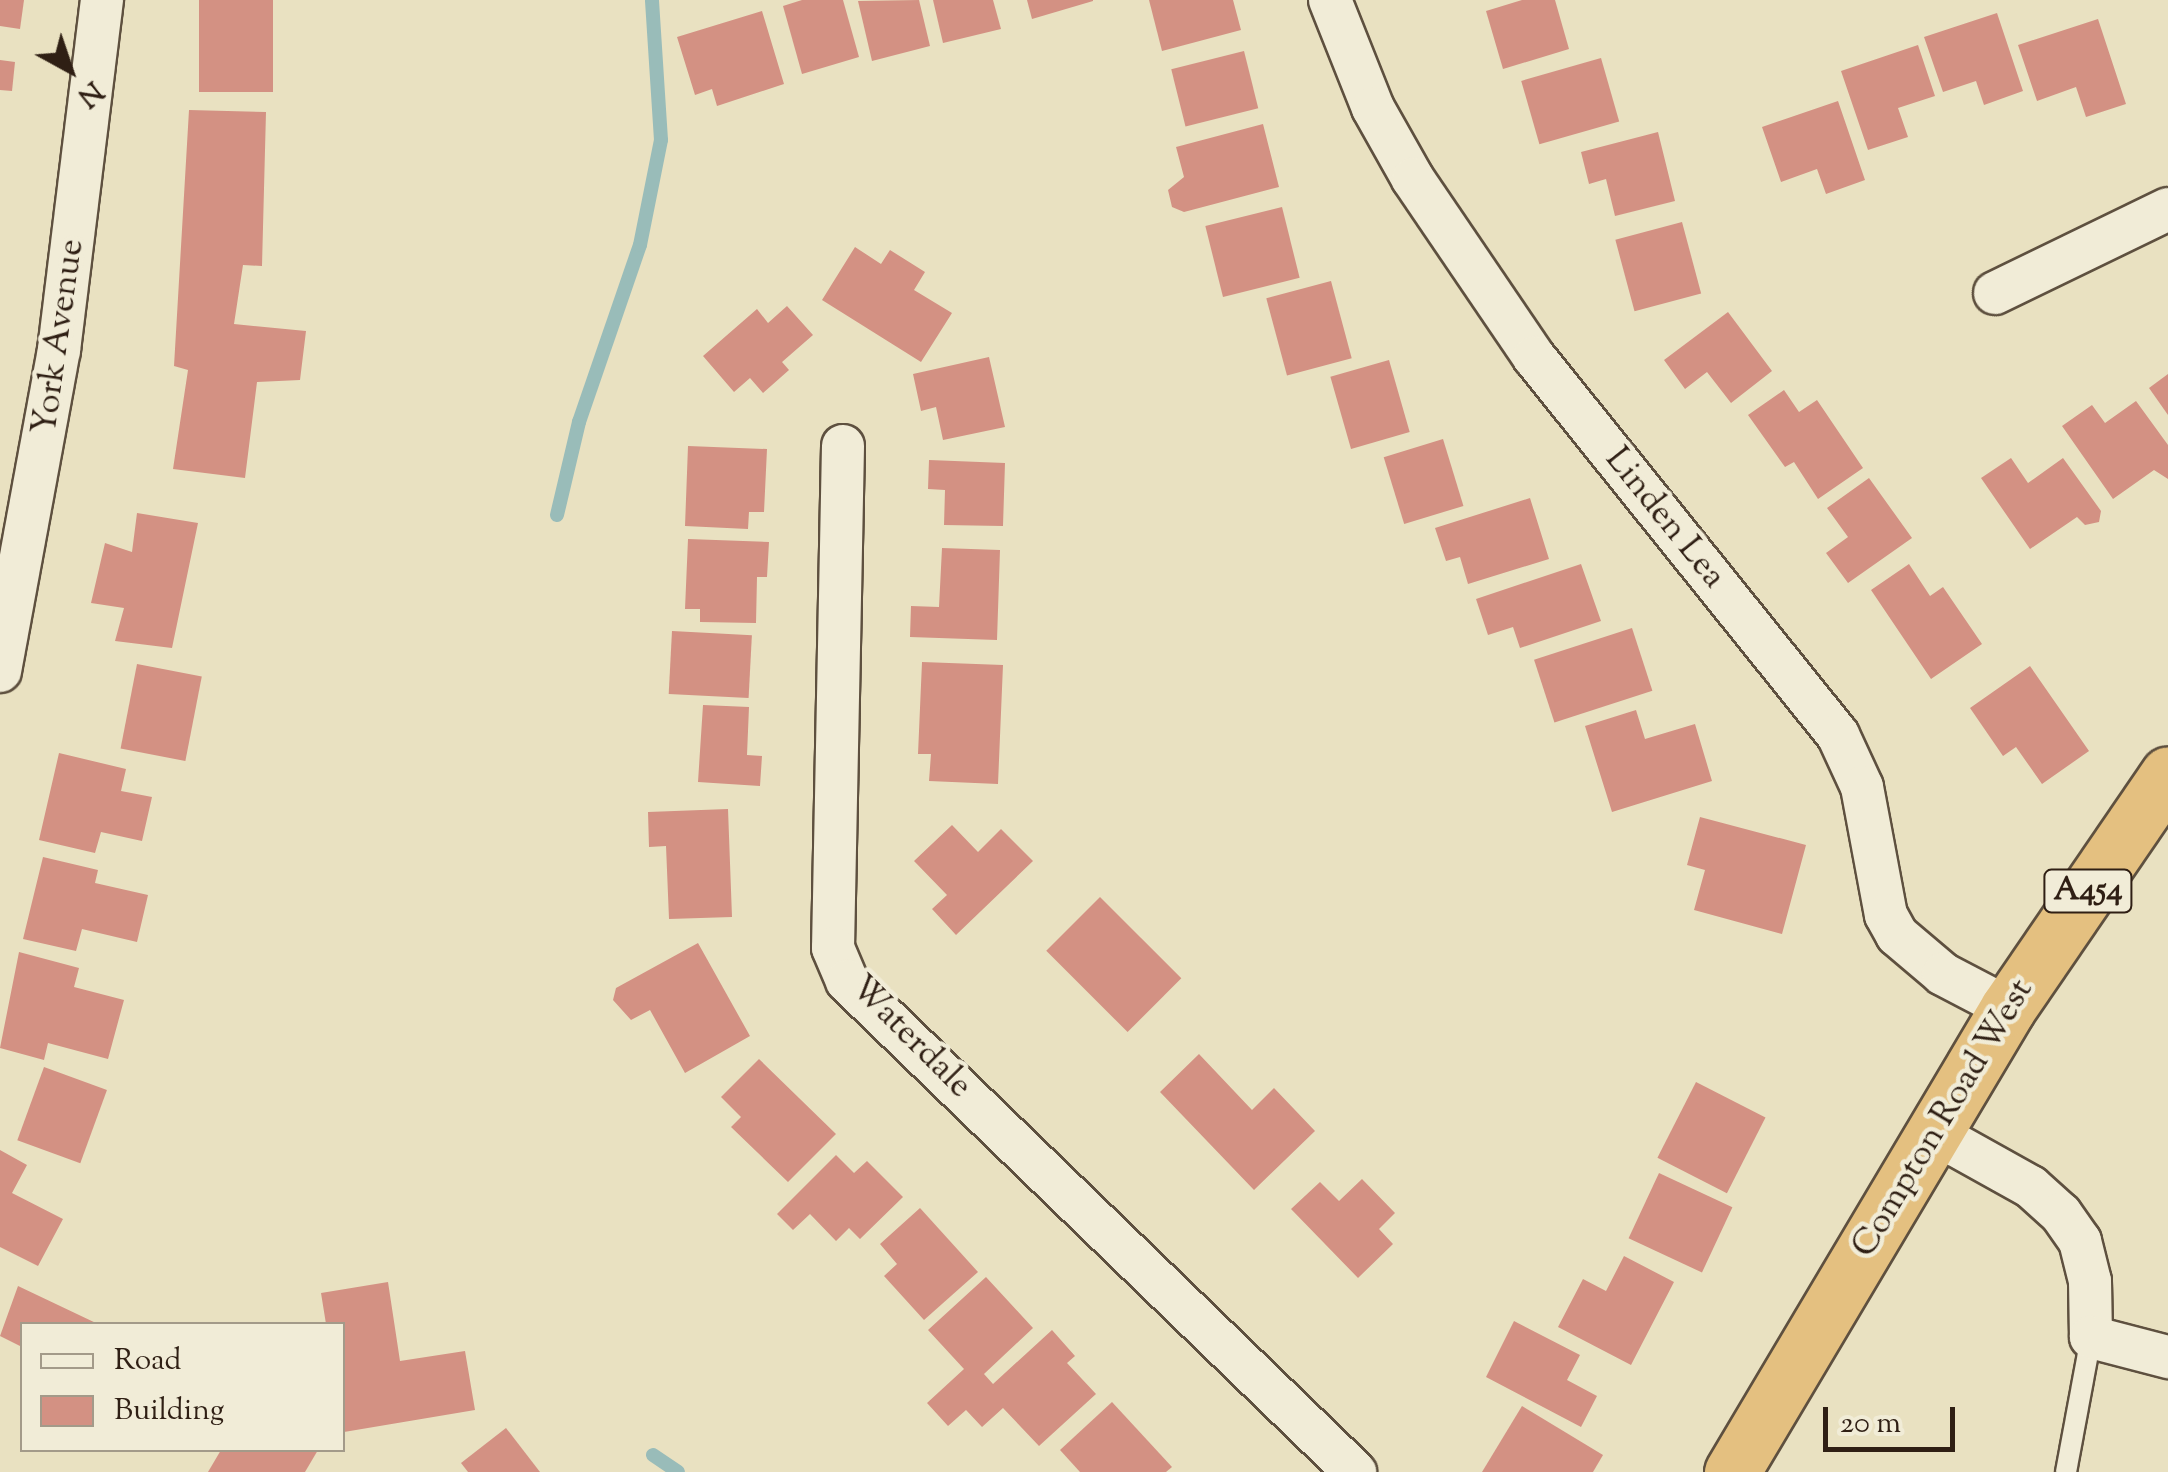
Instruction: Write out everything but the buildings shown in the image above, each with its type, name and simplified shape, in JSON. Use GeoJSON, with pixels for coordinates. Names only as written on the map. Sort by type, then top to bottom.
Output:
{"type":"FeatureCollection","features":[{"type":"Feature","properties":{"kind":"highway","name":"Compton Road West"},"geometry":{"type":"LineString","coordinates":[[1732,1472],[2008,1008],[2166,783]]}},
{"type":"Feature","properties":{"kind":"street","name":"York Avenue"},"geometry":{"type":"LineString","coordinates":[[0,671],[10,572],[59,350],[102,0]]}},
{"type":"Feature","properties":{"kind":"street","name":"Linden Lea"},"geometry":{"type":"LineString","coordinates":[[1330,0],[1372,108],[1413,179],[1534,357],[1838,735],[1862,787],[1886,915],[1897,935],[1929,965],[2008,1008]]}},
{"type":"Feature","properties":{"kind":"street"},"geometry":{"type":"LineString","coordinates":[[1995,293],[2168,209]]}},
{"type":"Feature","properties":{"kind":"street","name":"Waterdale"},"geometry":{"type":"LineString","coordinates":[[843,446],[833,948],[848,981],[1355,1472]]}},
{"type":"Feature","properties":{"kind":"street"},"geometry":{"type":"LineString","coordinates":[[1934,1133],[2030,1187],[2061,1214],[2080,1241],[2090,1280],[2092,1337],[2168,1358]]}},
{"type":"Feature","properties":{"kind":"lane"},"geometry":{"type":"LineString","coordinates":[[2066,1472],[2092,1337]]}},
{"type":"Feature","properties":{"kind":"waterway"},"geometry":{"type":"LineString","coordinates":[[557,515],[579,422],[640,245],[661,140],[652,0]]}},
{"type":"Feature","properties":{"kind":"waterway"},"geometry":{"type":"LineString","coordinates":[[653,1455],[678,1472]]}}]}
